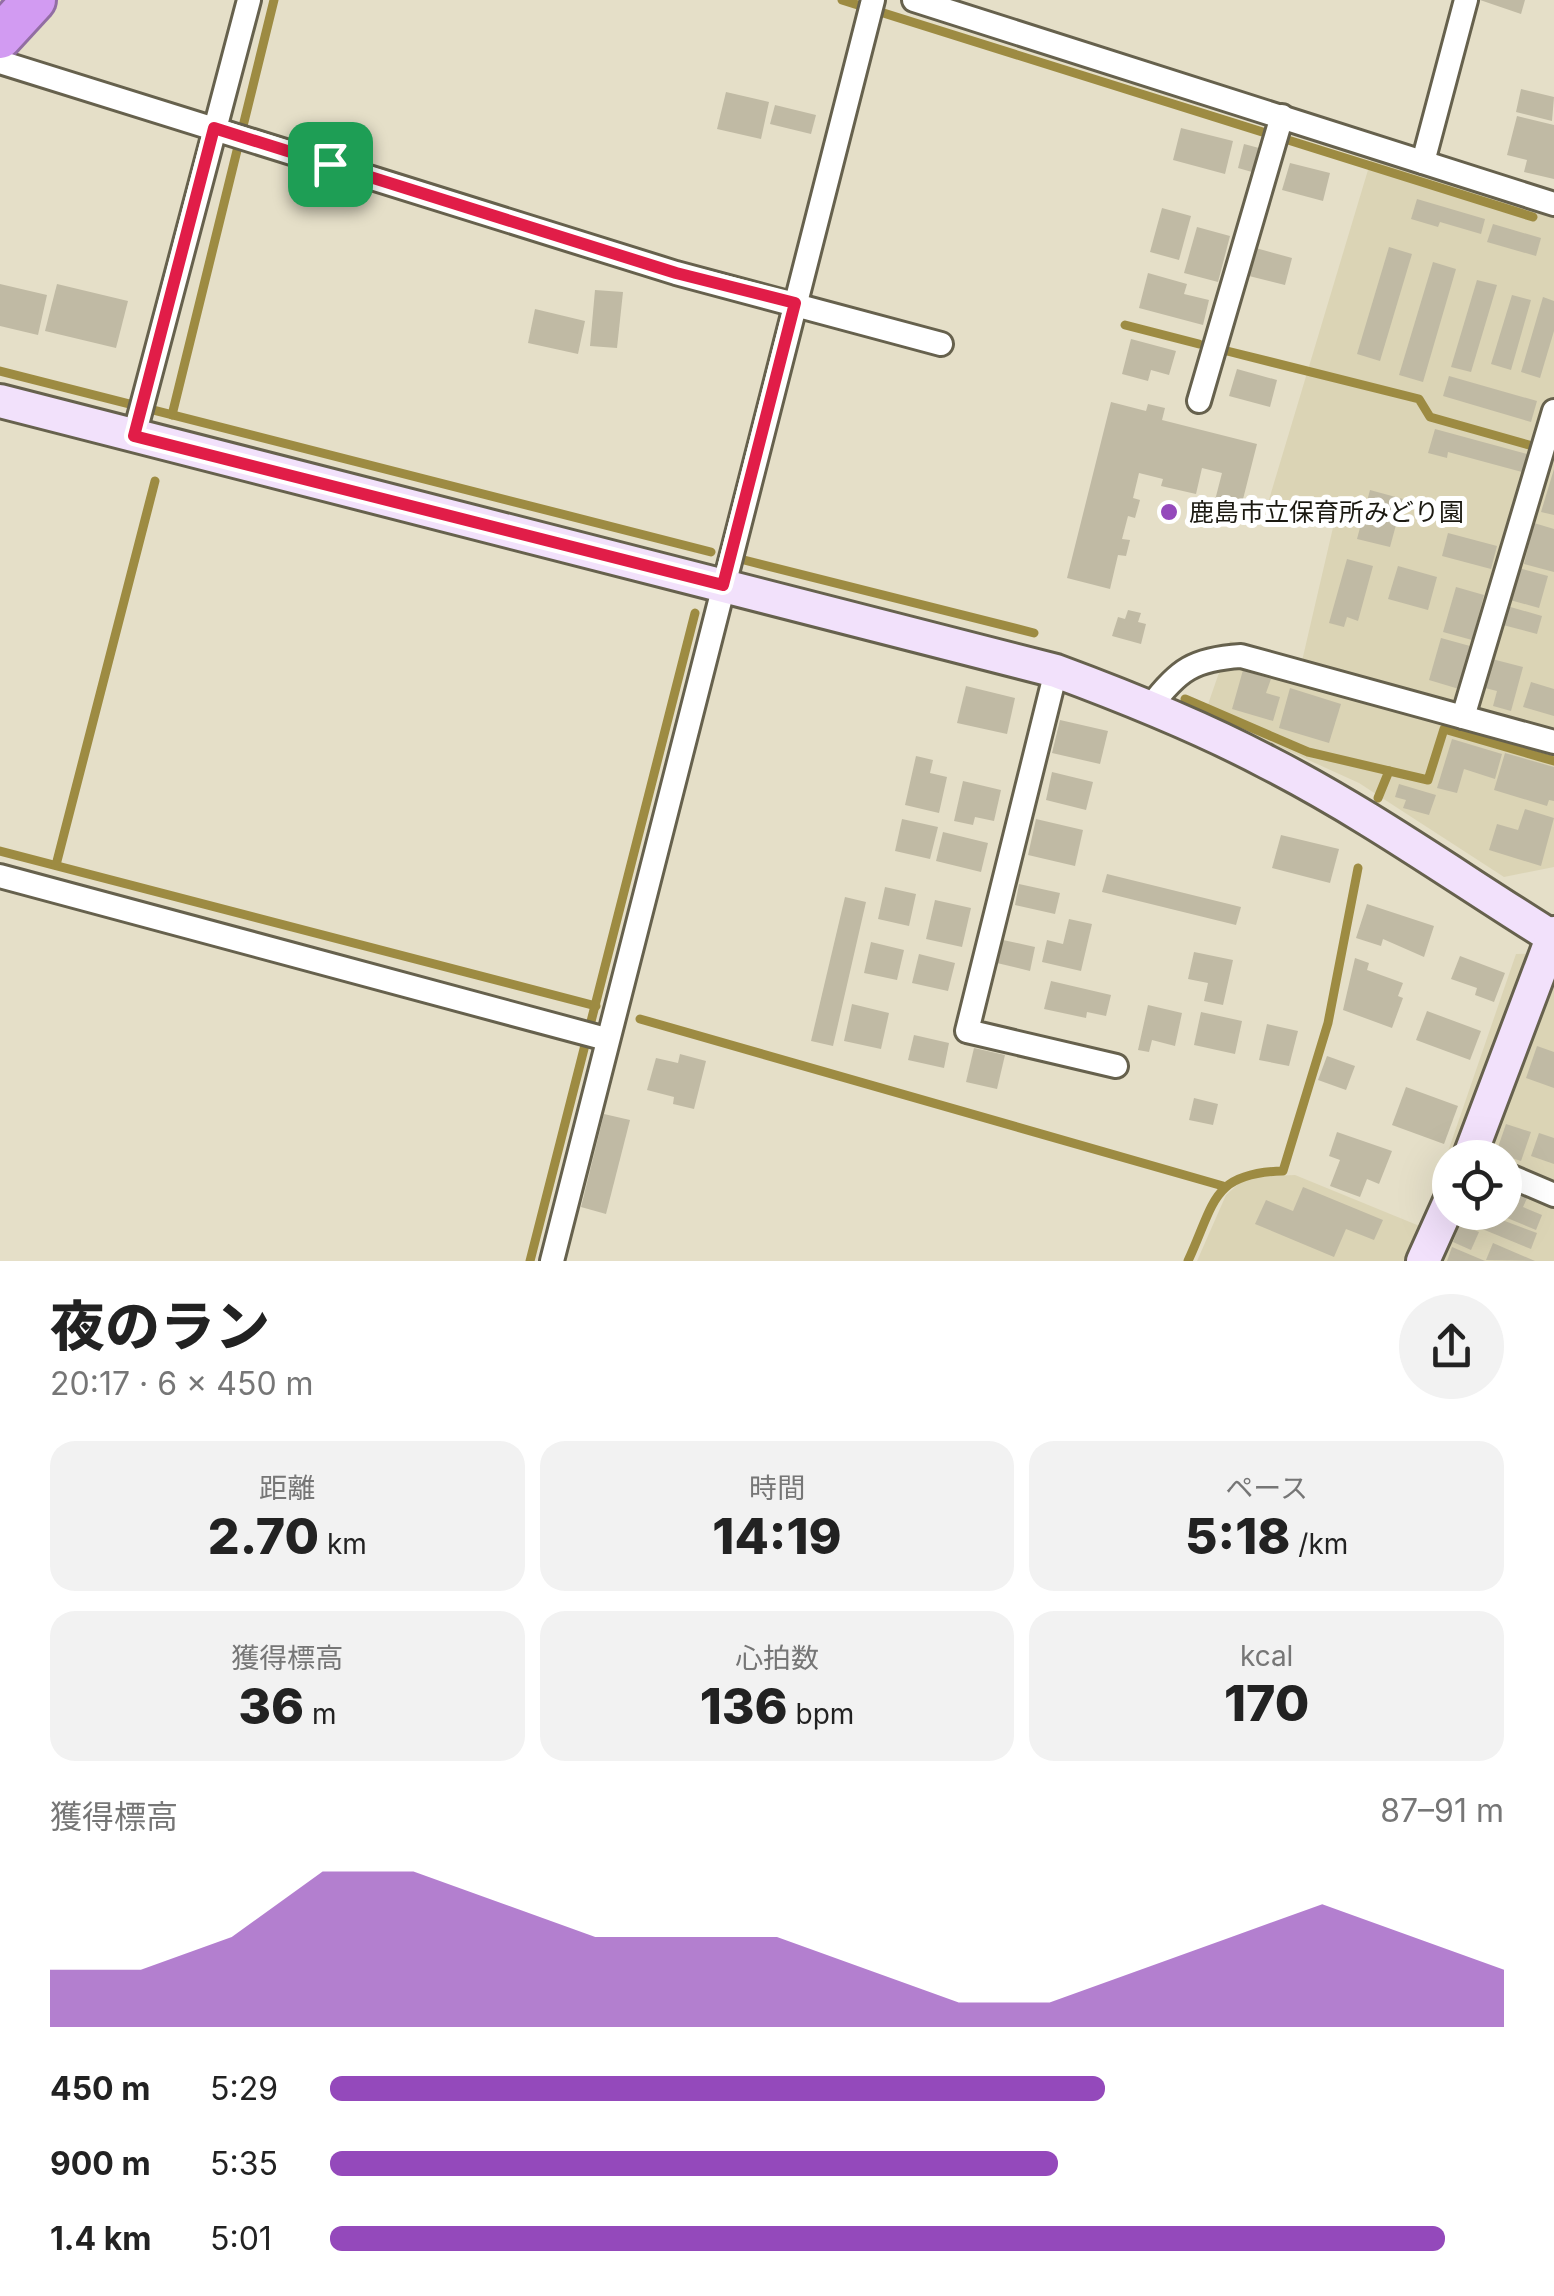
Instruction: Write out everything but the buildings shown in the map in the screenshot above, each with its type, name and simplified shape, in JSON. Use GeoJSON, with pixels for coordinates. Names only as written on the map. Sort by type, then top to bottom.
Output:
{"type":"FeatureCollection","features":[{"type":"Feature","properties":{"kind":"highway"},"geometry":{"type":"LineString","coordinates":[[0,37],[34,0]]}},
{"type":"Feature","properties":{"kind":"street"},"geometry":{"type":"LineString","coordinates":[[136,427],[249,0]]}},
{"type":"Feature","properties":{"kind":"street"},"geometry":{"type":"LineString","coordinates":[[914,0],[1554,204]]}},
{"type":"Feature","properties":{"kind":"street"},"geometry":{"type":"LineString","coordinates":[[1423,162],[1466,0]]}},
{"type":"Feature","properties":{"kind":"street"},"geometry":{"type":"LineString","coordinates":[[552,1261],[870,10]]}},
{"type":"Feature","properties":{"kind":"street"},"geometry":{"type":"LineString","coordinates":[[0,62],[676,273],[941,344]]}},
{"type":"Feature","properties":{"kind":"street"},"geometry":{"type":"LineString","coordinates":[[1199,400],[1282,116]]}},
{"type":"Feature","properties":{"kind":"street"},"geometry":{"type":"LineString","coordinates":[[0,402],[136,427],[1056,672],[1150,706],[1269,762],[1360,814],[1553,936],[1476,1140]]}},
{"type":"Feature","properties":{"kind":"street"},"geometry":{"type":"LineString","coordinates":[[1463,717],[1554,411]]}},
{"type":"Feature","properties":{"kind":"street"},"geometry":{"type":"LineString","coordinates":[[1150,706],[1174,674],[1212,658],[1240,656],[1554,742]]}},
{"type":"Feature","properties":{"kind":"street"},"geometry":{"type":"LineString","coordinates":[[1056,672],[967,1032],[1116,1066]]}},
{"type":"Feature","properties":{"kind":"street"},"geometry":{"type":"LineString","coordinates":[[0,876],[606,1039]]}},
{"type":"Feature","properties":{"kind":"street"},"geometry":{"type":"LineString","coordinates":[[1522,1182],[1554,1196]]}},
{"type":"Feature","properties":{"kind":"street"},"geometry":{"type":"LineString","coordinates":[[1422,1261],[1436,1230]]}},
{"type":"Feature","properties":{"kind":"shaded area"},"geometry":{"type":"Polygon","coordinates":[[[1377,140],[1554,200],[1554,867],[1504,877],[1359,783],[1205,713],[1230,641],[1302,661],[1335,519],[1268,503],[1377,140]]]}},
{"type":"Feature","properties":{"kind":"shaded area"},"geometry":{"type":"Polygon","coordinates":[[[1554,953],[1554,1261],[1197,1261],[1226,1195],[1246,1177],[1295,1175],[1422,1227],[1432,1198],[1432,1230],[1522,1230],[1522,1140],[1452,1140],[1516,954],[1554,953]]]}},
{"type":"Feature","properties":{"kind":"waterway"},"geometry":{"type":"LineString","coordinates":[[172,415],[274,0]]}},
{"type":"Feature","properties":{"kind":"waterway"},"geometry":{"type":"LineString","coordinates":[[842,0],[1533,217]]}},
{"type":"Feature","properties":{"kind":"waterway"},"geometry":{"type":"LineString","coordinates":[[1125,325],[1199,344]]}},
{"type":"Feature","properties":{"kind":"waterway"},"geometry":{"type":"LineString","coordinates":[[1227,351],[1419,399],[1430,417],[1529,445]]}},
{"type":"Feature","properties":{"kind":"waterway"},"geometry":{"type":"LineString","coordinates":[[0,371],[711,552]]}},
{"type":"Feature","properties":{"kind":"waterway"},"geometry":{"type":"LineString","coordinates":[[56,865],[155,481]]}},
{"type":"Feature","properties":{"kind":"waterway"},"geometry":{"type":"LineString","coordinates":[[744,560],[1034,633]]}},
{"type":"Feature","properties":{"kind":"waterway"},"geometry":{"type":"LineString","coordinates":[[530,1261],[695,613]]}},
{"type":"Feature","properties":{"kind":"waterway"},"geometry":{"type":"LineString","coordinates":[[1185,699],[1308,752],[1428,780],[1444,729],[1554,761]]}},
{"type":"Feature","properties":{"kind":"waterway"},"geometry":{"type":"LineString","coordinates":[[1378,798],[1389,771]]}},
{"type":"Feature","properties":{"kind":"waterway"},"geometry":{"type":"LineString","coordinates":[[0,851],[596,1006]]}},
{"type":"Feature","properties":{"kind":"waterway"},"geometry":{"type":"LineString","coordinates":[[1188,1261],[1211,1208],[1228,1185],[1259,1173],[1283,1171],[1328,1023],[1358,868]]}},
{"type":"Feature","properties":{"kind":"waterway"},"geometry":{"type":"LineString","coordinates":[[640,1019],[1223,1186]]}},
{"type":"Feature","properties":{"kind":"place","name":"鹿島市立保育所みどり園"},"geometry":{"type":"Point","coordinates":[1169,512]}},
{"type":"Feature","properties":{"kind":"route"},"geometry":{"type":"LineString","coordinates":[[214,128],[330,164],[676,273],[795,303],[723,585],[134,436],[214,128]]}}]}
